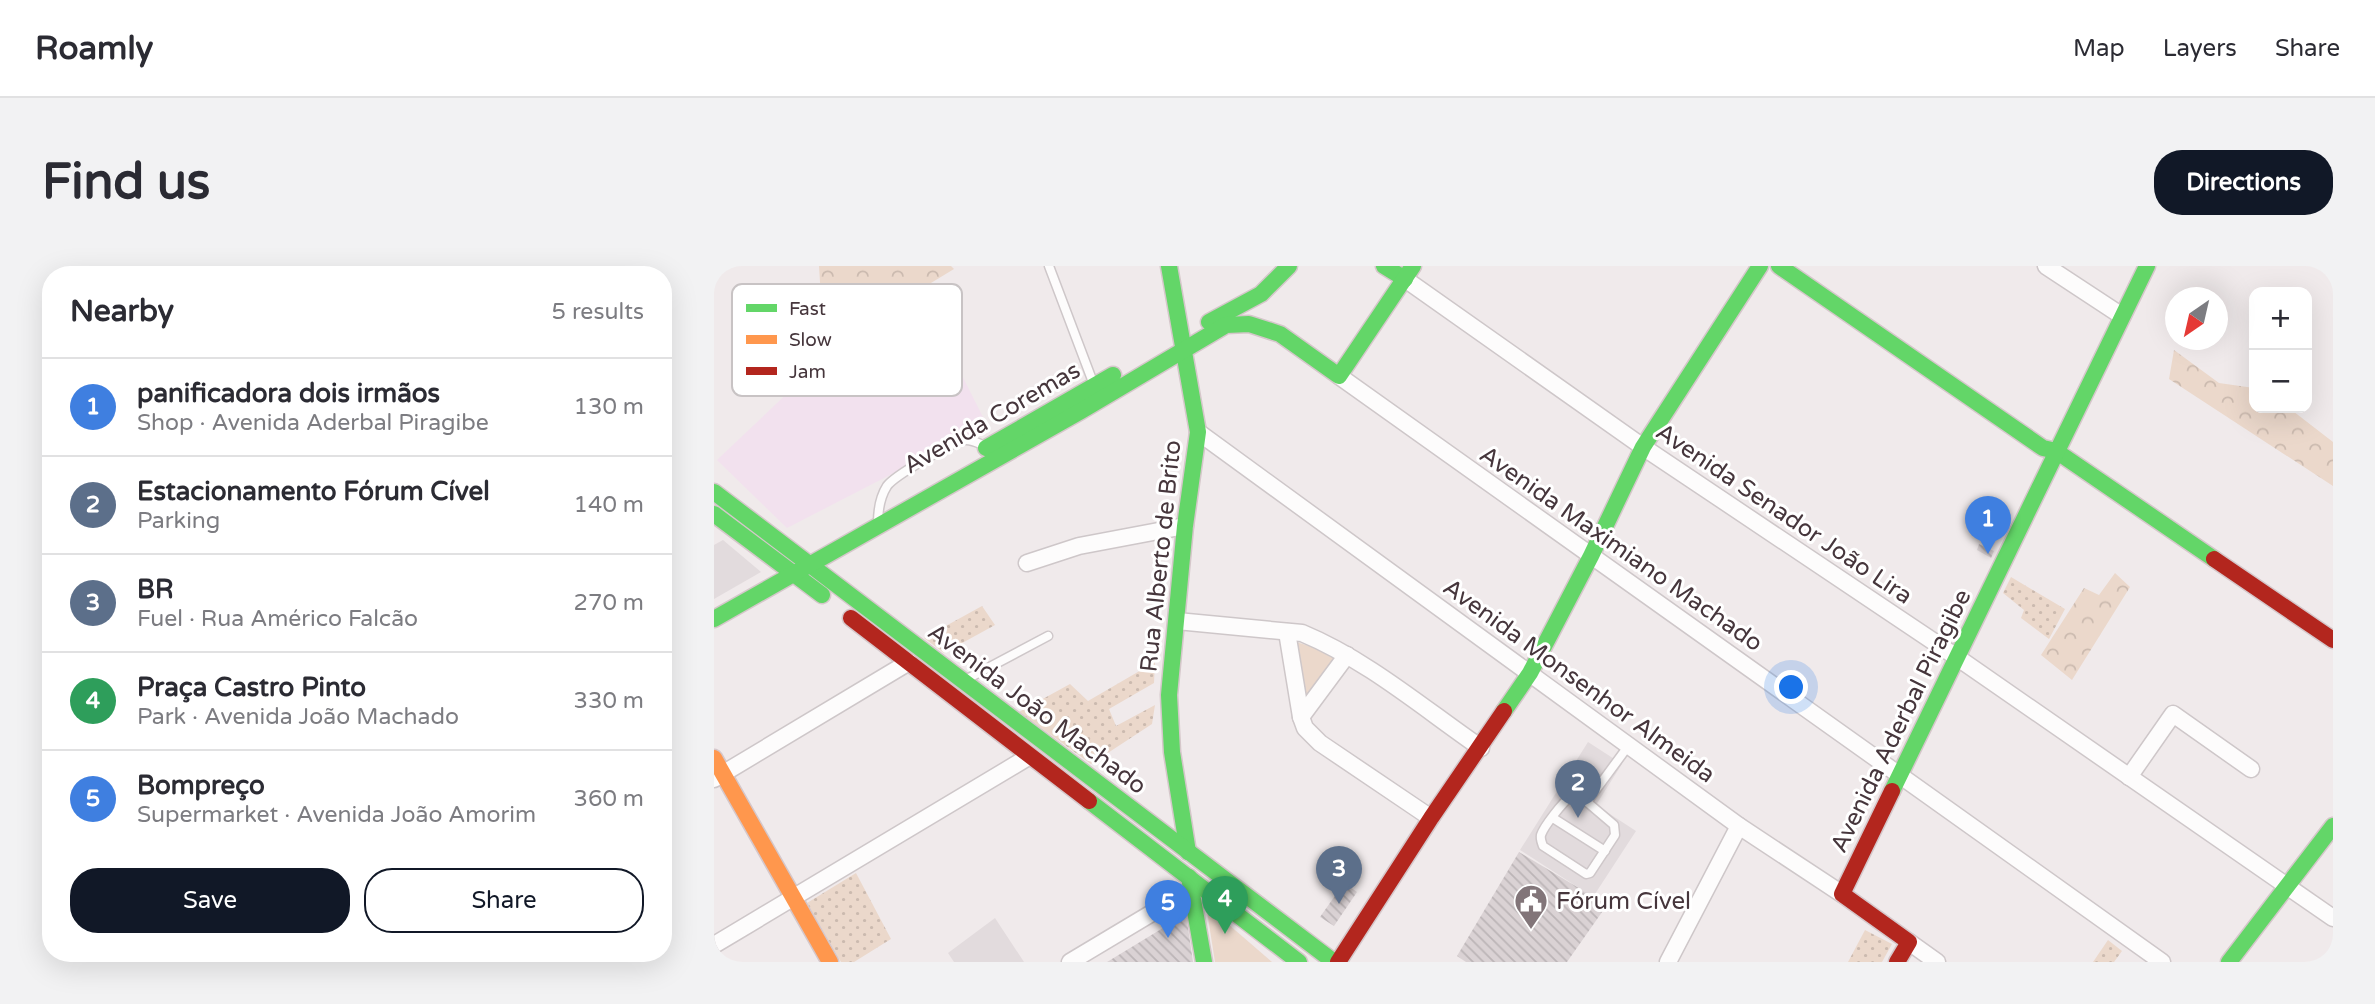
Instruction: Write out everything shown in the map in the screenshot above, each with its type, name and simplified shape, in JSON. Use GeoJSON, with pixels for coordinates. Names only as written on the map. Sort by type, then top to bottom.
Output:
{"type":"FeatureCollection","features":[{"type":"Feature","properties":{"kind":"main road","name":"Rua Alberto de Brito"},"geometry":{"type":"LineString","coordinates":[[1169,266],[1198,432],[1185,526],[1169,695],[1172,752],[1188,852]]}},
{"type":"Feature","properties":{"kind":"main road","name":"Avenida Coremas"},"geometry":{"type":"LineString","coordinates":[[992,452],[1081,411],[1261,294],[1289,266]]}},
{"type":"Feature","properties":{"kind":"main road","name":"Avenida Senador João Lira"},"geometry":{"type":"LineString","coordinates":[[1384,266],[1409,272]]}},
{"type":"Feature","properties":{"kind":"main road"},"geometry":{"type":"LineString","coordinates":[[1336,962],[1530,673],[1591,556],[1643,447],[1760,266]]}},
{"type":"Feature","properties":{"kind":"main road"},"geometry":{"type":"LineString","coordinates":[[1779,266],[2333,653]]}},
{"type":"Feature","properties":{"kind":"main road","name":"Avenida Aderbal Piragibe"},"geometry":{"type":"LineString","coordinates":[[1842,894],[1958,658],[2050,453],[2147,266]]}},
{"type":"Feature","properties":{"kind":"main road"},"geometry":{"type":"LineString","coordinates":[[1339,376],[1409,272]]}},
{"type":"Feature","properties":{"kind":"main road","name":"Avenida Maximiano Machado"},"geometry":{"type":"LineString","coordinates":[[1214,331],[1226,326],[1260,326],[1287,338],[1339,376]]}},
{"type":"Feature","properties":{"kind":"main road","name":"Avenida Coremas"},"geometry":{"type":"LineString","coordinates":[[714,606],[805,561],[992,452],[1094,385],[1182,343],[1214,331]]}},
{"type":"Feature","properties":{"kind":"main road"},"geometry":{"type":"LineString","coordinates":[[2050,453],[2333,640]]}},
{"type":"Feature","properties":{"kind":"main road","name":"Avenida João Machado"},"geometry":{"type":"LineString","coordinates":[[714,492],[1336,962]]}},
{"type":"Feature","properties":{"kind":"main road","name":"Avenida João Machado"},"geometry":{"type":"LineString","coordinates":[[714,514],[909,662],[1191,883],[1299,962]]}},
{"type":"Feature","properties":{"kind":"main road","name":"Avenida Coremas"},"geometry":{"type":"LineString","coordinates":[[714,619],[789,570]]}},
{"type":"Feature","properties":{"kind":"main road"},"geometry":{"type":"LineString","coordinates":[[714,758],[719,777],[830,962]]}},
{"type":"Feature","properties":{"kind":"main road"},"geometry":{"type":"LineString","coordinates":[[2229,962],[2333,826]]}},
{"type":"Feature","properties":{"kind":"main road"},"geometry":{"type":"LineString","coordinates":[[1191,883],[1205,962]]}},
{"type":"Feature","properties":{"kind":"main road","name":"Avenida Monsenhor Almeida"},"geometry":{"type":"LineString","coordinates":[[1842,894],[1909,942]]}},
{"type":"Feature","properties":{"kind":"main road"},"geometry":{"type":"LineString","coordinates":[[1896,962],[1909,942]]}},
{"type":"Feature","properties":{"kind":"street"},"geometry":{"type":"LineString","coordinates":[[2046,266],[2122,316]]}},
{"type":"Feature","properties":{"kind":"street","name":"Avenida Senador João Lira"},"geometry":{"type":"LineString","coordinates":[[1409,272],[1643,447],[1958,658],[2333,918]]}},
{"type":"Feature","properties":{"kind":"street","name":"Avenida Maximiano Machado"},"geometry":{"type":"LineString","coordinates":[[1339,376],[2162,962]]}},
{"type":"Feature","properties":{"kind":"street","name":"Avenida Monsenhor Almeida"},"geometry":{"type":"LineString","coordinates":[[1198,432],[1739,826],[1842,894]]}},
{"type":"Feature","properties":{"kind":"street"},"geometry":{"type":"LineString","coordinates":[[1027,563],[1079,546],[1185,526]]}},
{"type":"Feature","properties":{"kind":"street"},"geometry":{"type":"LineString","coordinates":[[1177,621],[1302,633],[1347,655],[1480,748]]}},
{"type":"Feature","properties":{"kind":"street"},"geometry":{"type":"LineString","coordinates":[[1287,632],[1305,728],[1320,743],[1431,818]]}},
{"type":"Feature","properties":{"kind":"street"},"geometry":{"type":"LineString","coordinates":[[1301,717],[1347,655]]}},
{"type":"Feature","properties":{"kind":"street"},"geometry":{"type":"LineString","coordinates":[[719,777],[909,662]]}},
{"type":"Feature","properties":{"kind":"street"},"geometry":{"type":"LineString","coordinates":[[2129,777],[2173,714],[2251,769]]}},
{"type":"Feature","properties":{"kind":"street"},"geometry":{"type":"LineString","coordinates":[[714,945],[1030,756]]}},
{"type":"Feature","properties":{"kind":"street"},"geometry":{"type":"LineString","coordinates":[[1668,962],[1739,826]]}},
{"type":"Feature","properties":{"kind":"street"},"geometry":{"type":"LineString","coordinates":[[1070,962],[1191,883]]}},
{"type":"Feature","properties":{"kind":"street","name":"Avenida Monsenhor Almeida"},"geometry":{"type":"LineString","coordinates":[[1909,942],[1937,962]]}},
{"type":"Feature","properties":{"kind":"lane"},"geometry":{"type":"LineString","coordinates":[[1049,266],[1094,385]]}},
{"type":"Feature","properties":{"kind":"lane"},"geometry":{"type":"LineString","coordinates":[[964,682],[971,675],[1048,636]]}},
{"type":"Feature","properties":{"kind":"lane"},"geometry":{"type":"LineString","coordinates":[[1587,802],[1629,745]]}},
{"type":"Feature","properties":{"kind":"lane"},"geometry":{"type":"LineString","coordinates":[[1570,797],[1587,802],[1614,825],[1615,835],[1593,870],[1586,874],[1543,846],[1541,835],[1570,797]]}},
{"type":"Feature","properties":{"kind":"lane"},"geometry":{"type":"LineString","coordinates":[[1553,818],[1605,851]]}},
{"type":"Feature","properties":{"kind":"shaded area"},"geometry":{"type":"Polygon","coordinates":[[[962,375],[987,425],[787,528],[717,460],[784,396],[962,396],[962,375]]]}},
{"type":"Feature","properties":{"kind":"shaded area"},"geometry":{"type":"Polygon","coordinates":[[[723,540],[761,572],[714,599],[714,545],[723,540]]]}},
{"type":"Feature","properties":{"kind":"shaded area"},"geometry":{"type":"Polygon","coordinates":[[[1588,742],[1622,764],[1596,805],[1636,831],[1593,897],[1520,850],[1588,742]]]}},
{"type":"Feature","properties":{"kind":"shaded area"},"geometry":{"type":"Polygon","coordinates":[[[995,918],[1024,962],[954,962],[948,953],[995,918]]]}},
{"type":"Feature","properties":{"kind":"green space"},"geometry":{"type":"Polygon","coordinates":[[[819,266],[951,266],[954,269],[929,284],[820,284],[819,266]]]}},
{"type":"Feature","properties":{"kind":"green space"},"geometry":{"type":"Polygon","coordinates":[[[2174,350],[2219,383],[2249,387],[2249,413],[2295,413],[2333,442],[2333,486],[2169,379],[2174,350]]]}},
{"type":"Feature","properties":{"kind":"green space"},"geometry":{"type":"Polygon","coordinates":[[[2115,573],[2130,587],[2072,680],[2041,655],[2084,588],[2099,595],[2115,573]]]}},
{"type":"Feature","properties":{"kind":"green space"},"geometry":{"type":"Polygon","coordinates":[[[2011,577],[2065,609],[2049,639],[2021,618],[2024,610],[2003,593],[2011,577]]]}},
{"type":"Feature","properties":{"kind":"green space"},"geometry":{"type":"Polygon","coordinates":[[[982,606],[995,625],[944,653],[924,638],[982,606]]]}},
{"type":"Feature","properties":{"kind":"green space"},"geometry":{"type":"Polygon","coordinates":[[[1293,641],[1341,656],[1304,705],[1293,641]]]}},
{"type":"Feature","properties":{"kind":"green space"},"geometry":{"type":"Polygon","coordinates":[[[1155,662],[1154,683],[1109,709],[1116,726],[1155,705],[1152,724],[1091,764],[1019,712],[1070,684],[1088,701],[1155,662]]]}},
{"type":"Feature","properties":{"kind":"green space"},"geometry":{"type":"Polygon","coordinates":[[[856,873],[891,939],[854,962],[841,962],[807,903],[856,873]]]}},
{"type":"Feature","properties":{"kind":"green space"},"geometry":{"type":"Polygon","coordinates":[[[1206,905],[1272,962],[1215,962],[1206,905]]]}},
{"type":"Feature","properties":{"kind":"green space"},"geometry":{"type":"Polygon","coordinates":[[[1865,930],[1892,944],[1882,962],[1848,962],[1865,930]]]}},
{"type":"Feature","properties":{"kind":"green space"},"geometry":{"type":"Polygon","coordinates":[[[2108,940],[2122,951],[2114,962],[2093,962],[2108,940]]]}},
{"type":"Feature","properties":{"kind":"building"},"geometry":{"type":"Polygon","coordinates":[[[1979,544],[1994,551],[1991,558],[1977,550],[1979,544]]]}},
{"type":"Feature","properties":{"kind":"building","name":"Fórum Cível"},"geometry":{"type":"Polygon","coordinates":[[[1519,852],[1607,905],[1567,962],[1466,962],[1457,956],[1519,852]]]}},
{"type":"Feature","properties":{"kind":"building"},"geometry":{"type":"Polygon","coordinates":[[[1344,883],[1357,892],[1334,926],[1320,917],[1344,883]]]}},
{"type":"Feature","properties":{"kind":"building"},"geometry":{"type":"Polygon","coordinates":[[[1186,914],[1193,962],[1107,962],[1186,914]]]}},
{"type":"Feature","properties":{"kind":"traffic: fast"},"geometry":{"type":"LineString","coordinates":[[1169,266],[1198,432],[1185,526],[1169,695],[1172,752],[1188,852]]}},
{"type":"Feature","properties":{"kind":"traffic: fast"},"geometry":{"type":"LineString","coordinates":[[1209,322],[1261,294],[1289,266]]}},
{"type":"Feature","properties":{"kind":"traffic: fast"},"geometry":{"type":"LineString","coordinates":[[1384,266],[1405,279]]}},
{"type":"Feature","properties":{"kind":"traffic: fast"},"geometry":{"type":"LineString","coordinates":[[714,619],[1081,411],[1226,325],[1249,324],[1280,334],[1339,376],[1413,266]]}},
{"type":"Feature","properties":{"kind":"traffic: fast"},"geometry":{"type":"LineString","coordinates":[[1504,711],[1530,673],[1591,556],[1643,447],[1760,266]]}},
{"type":"Feature","properties":{"kind":"traffic: fast"},"geometry":{"type":"LineString","coordinates":[[1779,266],[2043,448],[2056,451],[2214,559]]}},
{"type":"Feature","properties":{"kind":"traffic: fast"},"geometry":{"type":"LineString","coordinates":[[1892,791],[2147,266]]}},
{"type":"Feature","properties":{"kind":"traffic: fast"},"geometry":{"type":"LineString","coordinates":[[986,448],[1113,375]]}},
{"type":"Feature","properties":{"kind":"traffic: fast"},"geometry":{"type":"LineString","coordinates":[[714,492],[1334,962]]}},
{"type":"Feature","properties":{"kind":"traffic: fast"},"geometry":{"type":"LineString","coordinates":[[714,514],[822,595]]}},
{"type":"Feature","properties":{"kind":"traffic: fast"},"geometry":{"type":"LineString","coordinates":[[1089,801],[1299,962]]}},
{"type":"Feature","properties":{"kind":"traffic: fast"},"geometry":{"type":"LineString","coordinates":[[2229,962],[2333,826]]}},
{"type":"Feature","properties":{"kind":"traffic: fast"},"geometry":{"type":"LineString","coordinates":[[1189,877],[1204,962]]}},
{"type":"Feature","properties":{"kind":"traffic: slow"},"geometry":{"type":"LineString","coordinates":[[714,758],[830,962]]}},
{"type":"Feature","properties":{"kind":"traffic: jam"},"geometry":{"type":"LineString","coordinates":[[2214,559],[2333,640]]}},
{"type":"Feature","properties":{"kind":"traffic: jam"},"geometry":{"type":"LineString","coordinates":[[851,618],[1089,801]]}},
{"type":"Feature","properties":{"kind":"traffic: jam"},"geometry":{"type":"LineString","coordinates":[[1338,962],[1504,711]]}},
{"type":"Feature","properties":{"kind":"traffic: jam"},"geometry":{"type":"LineString","coordinates":[[1892,791],[1842,894],[1909,942],[1897,962]]}},
{"type":"Feature","properties":{"kind":"place","name":"panificadora dois irmãos"},"geometry":{"type":"Point","coordinates":[1988,554]}},
{"type":"Feature","properties":{"kind":"place","name":"Estacionamento Fórum Cível"},"geometry":{"type":"Point","coordinates":[1578,818]}},
{"type":"Feature","properties":{"kind":"place","name":"BR"},"geometry":{"type":"Point","coordinates":[1339,904]}},
{"type":"Feature","properties":{"kind":"place","name":"Fórum Cível"},"geometry":{"type":"Point","coordinates":[1531,931]}},
{"type":"Feature","properties":{"kind":"place","name":"Praça Castro Pinto"},"geometry":{"type":"Point","coordinates":[1225,934]}},
{"type":"Feature","properties":{"kind":"place","name":"Bompreço"},"geometry":{"type":"Point","coordinates":[1168,938]}}]}
